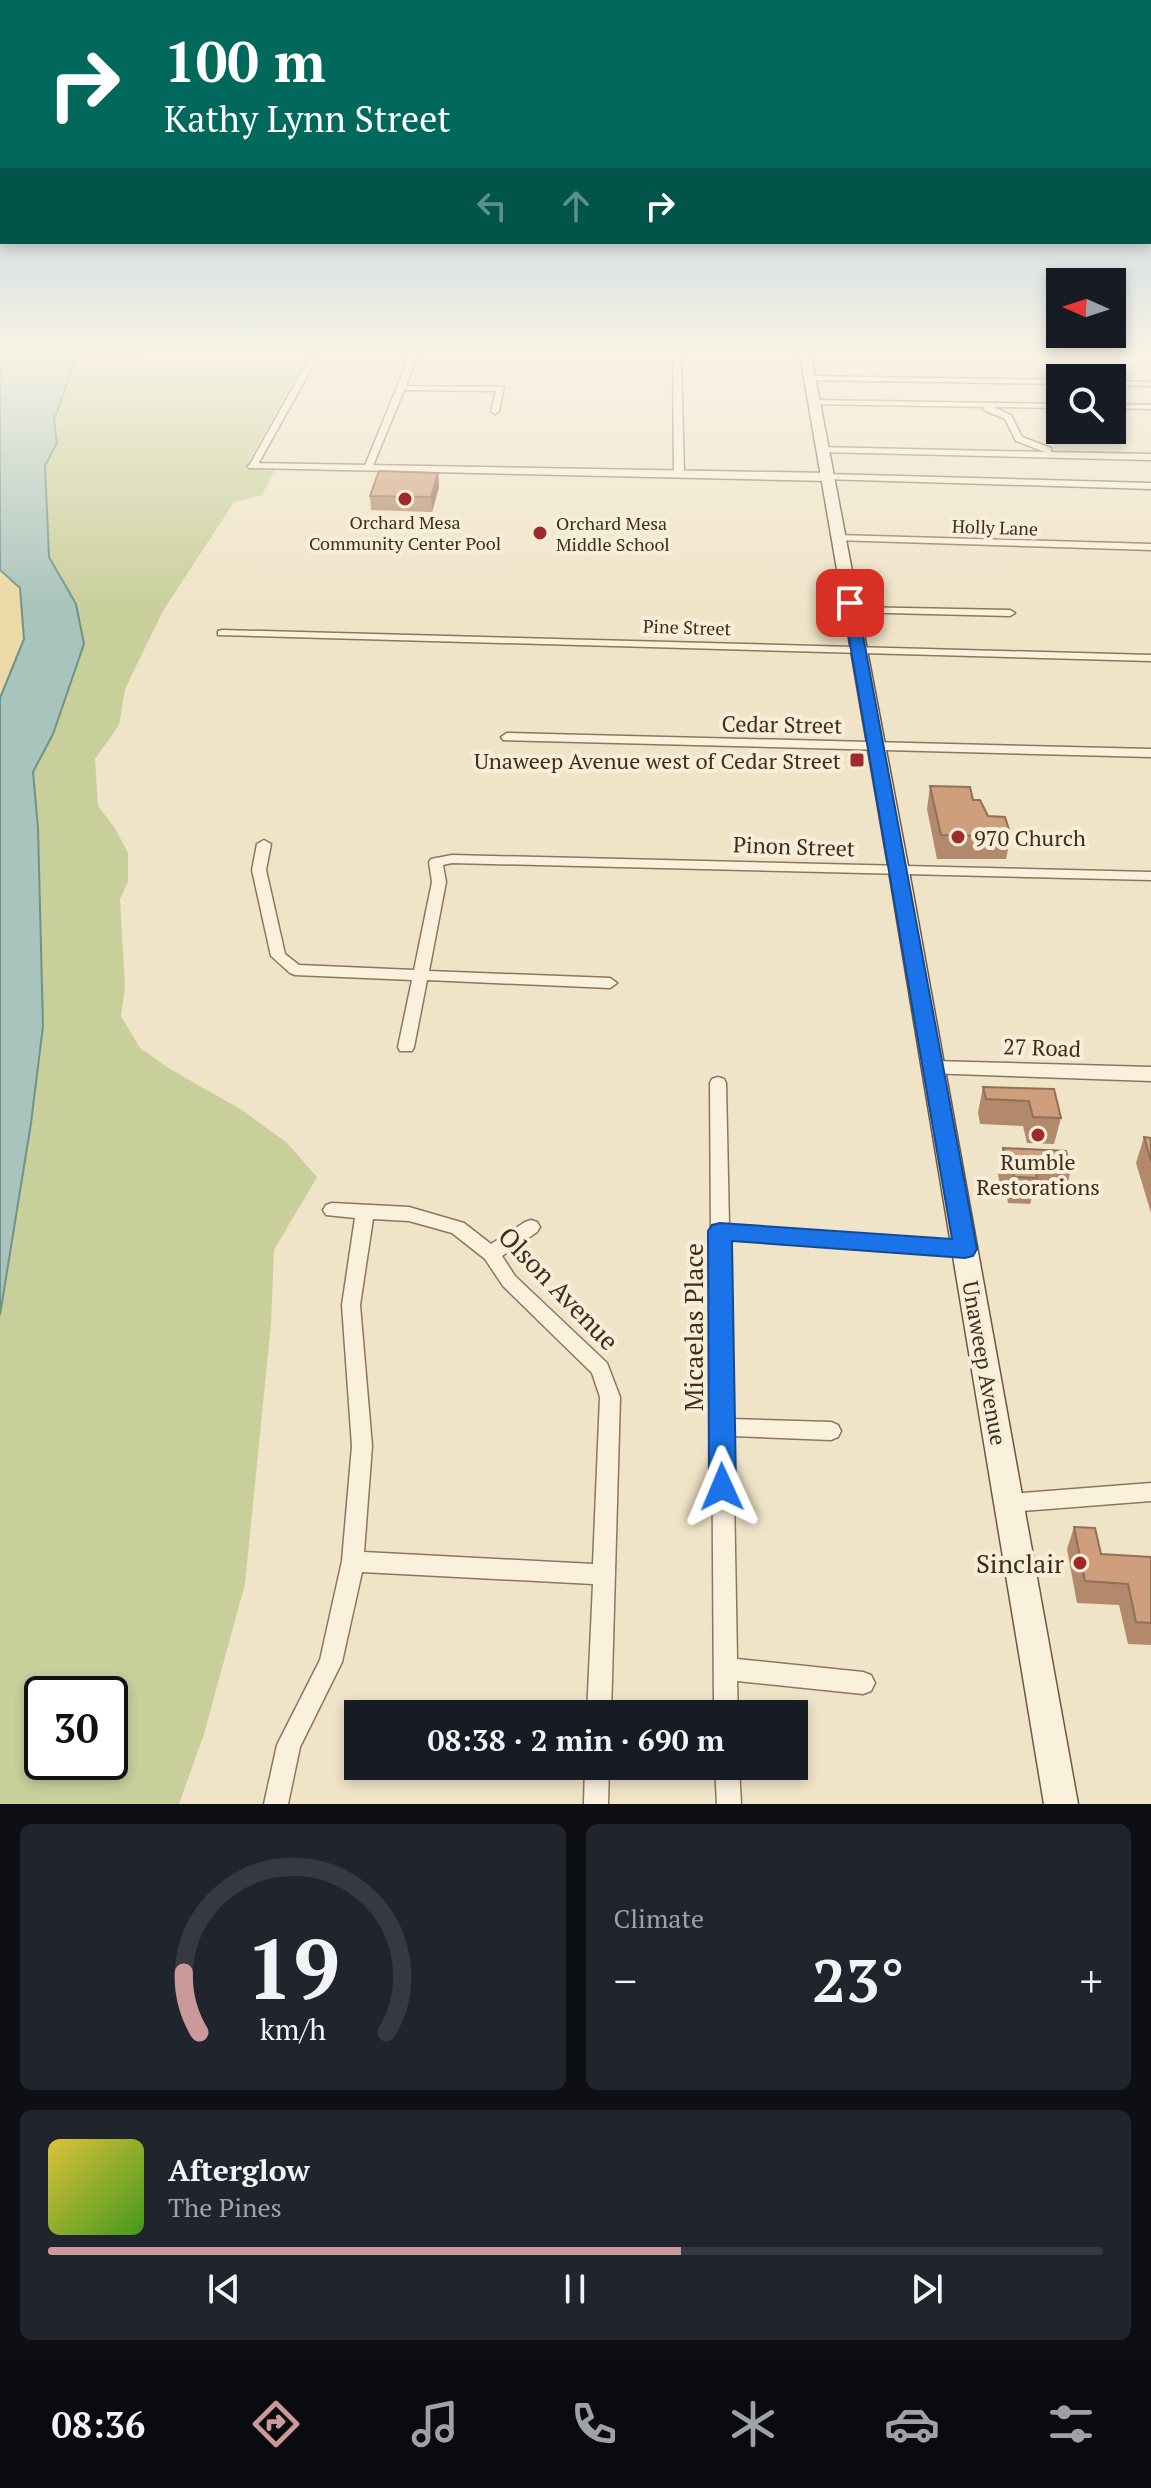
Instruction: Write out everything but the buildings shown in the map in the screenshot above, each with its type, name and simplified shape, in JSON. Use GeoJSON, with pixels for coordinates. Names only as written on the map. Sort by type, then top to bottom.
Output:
{"type":"FeatureCollection","features":[{"type":"Feature","properties":{"kind":"main road","name":"Unaweep Avenue"},"geometry":{"type":"LineString","coordinates":[[819,439],[899,871],[1061,1804]]}},
{"type":"Feature","properties":{"kind":"street"},"geometry":{"type":"LineString","coordinates":[[268,439],[253,466],[1151,486]]}},
{"type":"Feature","properties":{"kind":"street"},"geometry":{"type":"LineString","coordinates":[[368,468],[380,439]]}},
{"type":"Feature","properties":{"kind":"street"},"geometry":{"type":"LineString","coordinates":[[678,439],[679,474]]}},
{"type":"Feature","properties":{"kind":"street"},"geometry":{"type":"LineString","coordinates":[[986,452],[1019,439]]}},
{"type":"Feature","properties":{"kind":"street"},"geometry":{"type":"LineString","coordinates":[[1020,439],[1060,454]]}},
{"type":"Feature","properties":{"kind":"street"},"geometry":{"type":"LineString","coordinates":[[821,449],[1151,457]]}},
{"type":"Feature","properties":{"kind":"street","name":"Holly Lane"},"geometry":{"type":"LineString","coordinates":[[838,538],[1151,547]]}},
{"type":"Feature","properties":{"kind":"street"},"geometry":{"type":"LineString","coordinates":[[851,610],[1010,613]]}},
{"type":"Feature","properties":{"kind":"street","name":"Pine Street"},"geometry":{"type":"LineString","coordinates":[[222,633],[1151,658]]}},
{"type":"Feature","properties":{"kind":"street","name":"Cedar Street"},"geometry":{"type":"LineString","coordinates":[[507,737],[1151,753]]}},
{"type":"Feature","properties":{"kind":"street"},"geometry":{"type":"LineString","coordinates":[[264,844],[259,870],[278,956],[286,965],[314,973],[610,983]]}},
{"type":"Feature","properties":{"kind":"street","name":"Pinon Street"},"geometry":{"type":"LineString","coordinates":[[421,976],[439,882],[436,862],[452,859],[1151,876]]}},
{"type":"Feature","properties":{"kind":"street"},"geometry":{"type":"LineString","coordinates":[[406,1047],[421,976]]}},
{"type":"Feature","properties":{"kind":"street","name":"27 Road"},"geometry":{"type":"LineString","coordinates":[[933,1068],[1151,1074]]}},
{"type":"Feature","properties":{"kind":"street","name":"Micaelas Place"},"geometry":{"type":"LineString","coordinates":[[718,1083],[726,1700]]}},
{"type":"Feature","properties":{"kind":"street","name":"Olson Avenue"},"geometry":{"type":"LineString","coordinates":[[332,1210],[409,1214],[458,1228],[491,1254],[509,1281],[600,1369],[610,1397],[600,1700]]}},
{"type":"Feature","properties":{"kind":"street"},"geometry":{"type":"LineString","coordinates":[[276,1804],[289,1745],[331,1662],[353,1561],[362,1446],[351,1305],[365,1210]]}},
{"type":"Feature","properties":{"kind":"street"},"geometry":{"type":"LineString","coordinates":[[491,1254],[531,1227]]}},
{"type":"Feature","properties":{"kind":"street"},"geometry":{"type":"LineString","coordinates":[[720,1231],[965,1249]]}},
{"type":"Feature","properties":{"kind":"street"},"geometry":{"type":"LineString","coordinates":[[721,1427],[831,1431]]}},
{"type":"Feature","properties":{"kind":"street"},"geometry":{"type":"LineString","coordinates":[[1009,1503],[1151,1492]]}},
{"type":"Feature","properties":{"kind":"street"},"geometry":{"type":"LineString","coordinates":[[353,1561],[605,1575]]}},
{"type":"Feature","properties":{"kind":"street"},"geometry":{"type":"LineString","coordinates":[[725,1669],[863,1683]]}},
{"type":"Feature","properties":{"kind":"street"},"geometry":{"type":"LineString","coordinates":[[596,1804],[597,1780]]}},
{"type":"Feature","properties":{"kind":"street"},"geometry":{"type":"LineString","coordinates":[[728,1780],[729,1804]]}},
{"type":"Feature","properties":{"kind":"green space"},"geometry":{"type":"Polygon","coordinates":[[[57,439],[261,439],[245,469],[275,470],[262,495],[234,502],[163,611],[125,689],[119,725],[95,759],[98,806],[115,828],[128,853],[128,882],[120,899],[125,987],[121,1016],[140,1048],[242,1110],[287,1143],[317,1177],[274,1250],[271,1324],[245,1584],[204,1734],[179,1804],[0,1804],[0,1315],[31,1123],[43,1025],[38,828],[33,772],[53,734],[84,644],[76,604],[49,557],[45,466],[57,439]]]}},
{"type":"Feature","properties":{"kind":"sand"},"geometry":{"type":"Polygon","coordinates":[[[0,570],[20,588],[24,639],[0,698],[0,570]]]}},
{"type":"Feature","properties":{"kind":"water"},"geometry":{"type":"Polygon","coordinates":[[[0,439],[57,439],[45,466],[49,557],[76,604],[84,644],[53,734],[33,772],[38,828],[43,1026],[31,1123],[0,1315],[0,698],[24,639],[20,588],[0,570],[0,439]]]}},
{"type":"Feature","properties":{"kind":"place","name":"Orchard Mesa Community Center Pool"},"geometry":{"type":"Point","coordinates":[405,499]}},
{"type":"Feature","properties":{"kind":"place","name":"Orchard Mesa Middle School"},"geometry":{"type":"Point","coordinates":[540,533]}},
{"type":"Feature","properties":{"kind":"place","name":"Unaweep Avenue west of Cedar Street"},"geometry":{"type":"Point","coordinates":[857,760]}},
{"type":"Feature","properties":{"kind":"place","name":"970 Church"},"geometry":{"type":"Point","coordinates":[958,837]}},
{"type":"Feature","properties":{"kind":"place","name":"Rumble Restorations"},"geometry":{"type":"Point","coordinates":[1038,1135]}},
{"type":"Feature","properties":{"kind":"place","name":"Sinclair"},"geometry":{"type":"Point","coordinates":[1080,1563]}},
{"type":"Feature","properties":{"kind":"route"},"geometry":{"type":"LineString","coordinates":[[722,1487],[720,1231],[965,1249],[850,603]]}}]}
